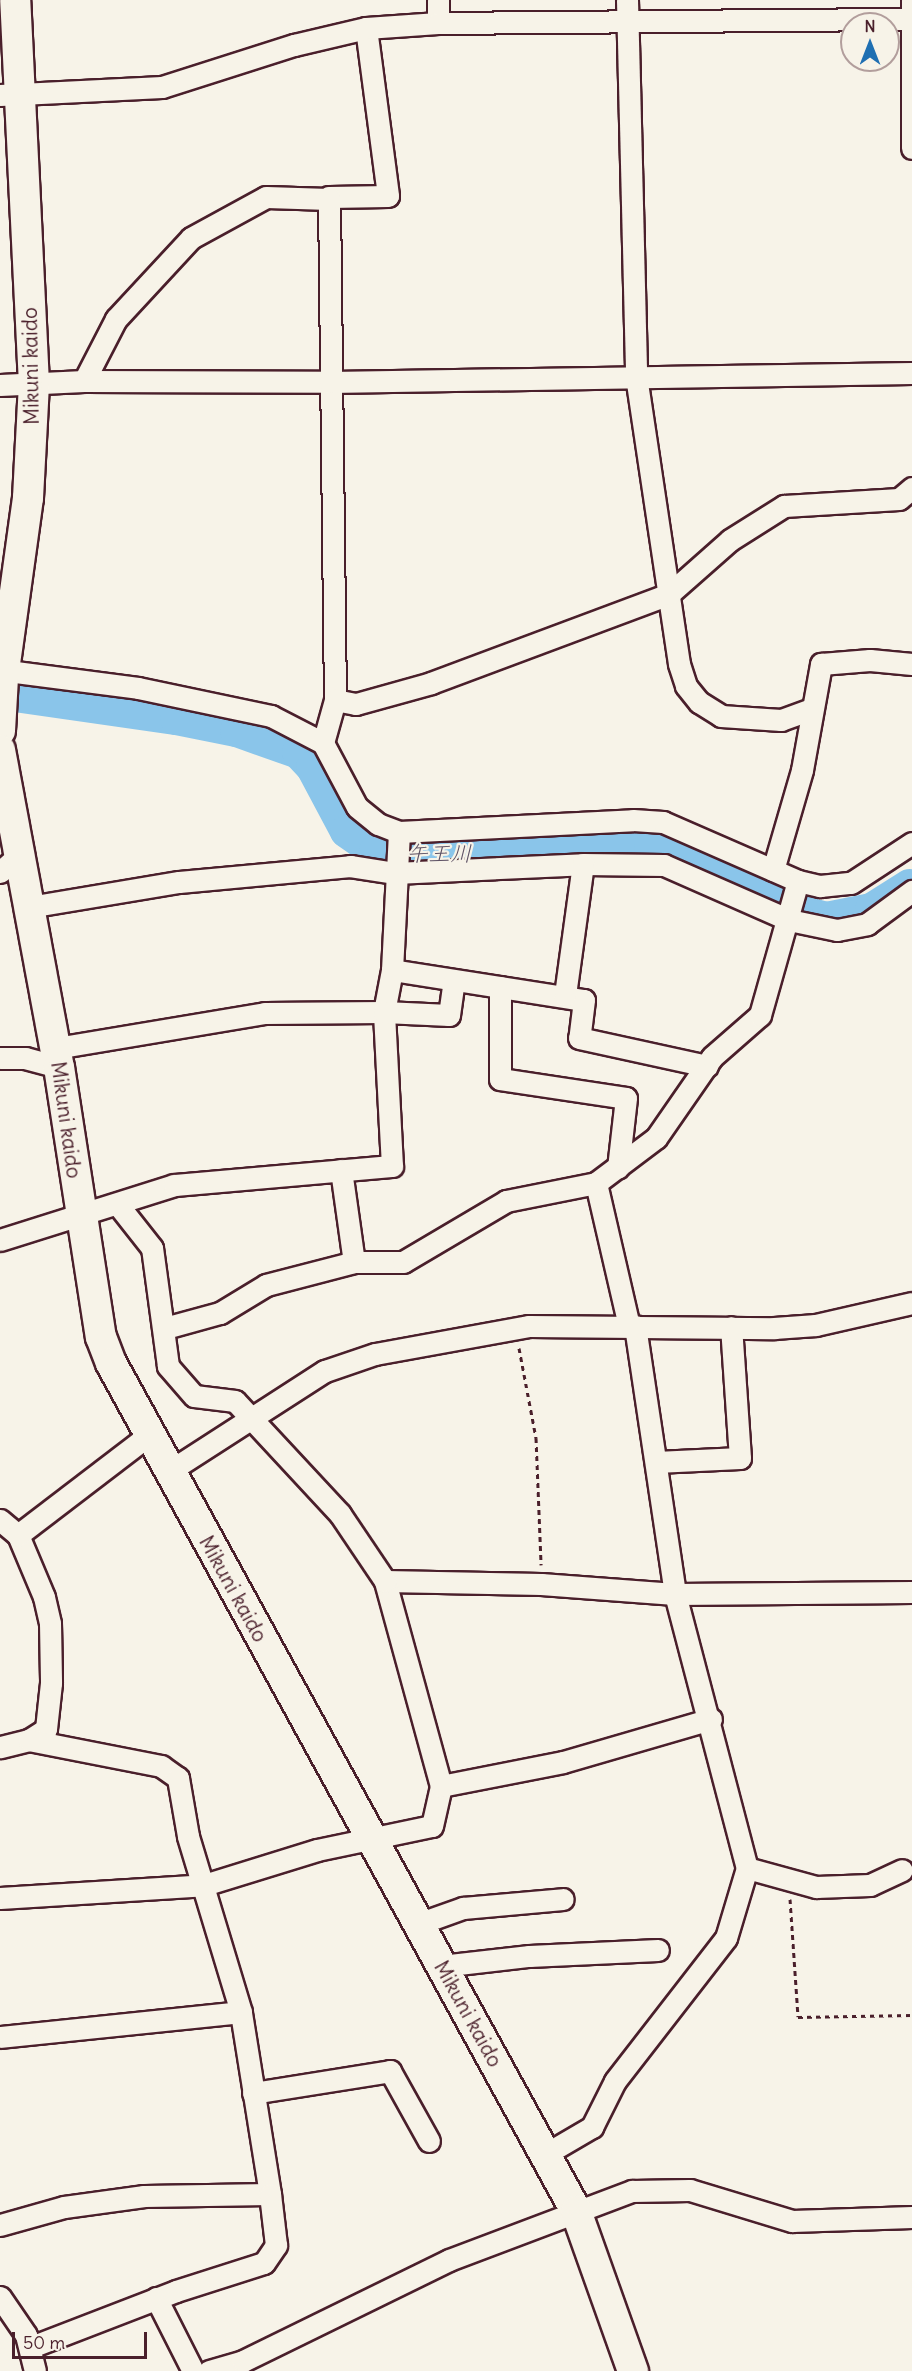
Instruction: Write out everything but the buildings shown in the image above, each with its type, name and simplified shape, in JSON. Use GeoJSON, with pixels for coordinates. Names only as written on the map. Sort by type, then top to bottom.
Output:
{"type":"FeatureCollection","features":[{"type":"Feature","properties":{"kind":"street","name":"Mikuni kaido"},"geometry":{"type":"LineString","coordinates":[[0,731],[3,672],[28,498],[34,384],[10,94],[15,0]]}},
{"type":"Feature","properties":{"kind":"street"},"geometry":{"type":"LineString","coordinates":[[438,0],[438,23]]}},
{"type":"Feature","properties":{"kind":"street"},"geometry":{"type":"LineString","coordinates":[[627,0],[636,376],[679,664],[686,686],[699,702],[721,716],[782,720],[812,709]]}},
{"type":"Feature","properties":{"kind":"street"},"geometry":{"type":"LineString","coordinates":[[912,0],[912,148]]}},
{"type":"Feature","properties":{"kind":"street"},"geometry":{"type":"LineString","coordinates":[[10,94],[162,87],[294,45],[366,28],[438,23],[912,18]]}},
{"type":"Feature","properties":{"kind":"street"},"geometry":{"type":"LineString","coordinates":[[84,381],[117,319],[191,238],[266,197],[329,199],[388,196],[366,28]]}},
{"type":"Feature","properties":{"kind":"street"},"geometry":{"type":"LineString","coordinates":[[323,743],[335,700],[329,199]]}},
{"type":"Feature","properties":{"kind":"street"},"geometry":{"type":"LineString","coordinates":[[0,385],[84,381],[330,382],[912,373]]}},
{"type":"Feature","properties":{"kind":"street"},"geometry":{"type":"LineString","coordinates":[[335,700],[356,704],[431,683],[669,594],[730,540],[784,506],[899,499],[912,488]]}},
{"type":"Feature","properties":{"kind":"street"},"geometry":{"type":"LineString","coordinates":[[773,870],[802,770],[821,664],[870,660],[912,664]]}},
{"type":"Feature","properties":{"kind":"street"},"geometry":{"type":"LineString","coordinates":[[3,672],[138,688],[271,716],[323,743],[357,807],[378,824],[398,834],[633,820],[663,822],[773,870],[797,885],[820,886],[851,883],[912,843]]}},
{"type":"Feature","properties":{"kind":"street","name":"Mikuni kaido"},"geometry":{"type":"LineString","coordinates":[[0,750],[9,863],[29,907],[57,1058],[80,1216],[102,1337],[168,1472],[576,2211],[633,2371]]}},
{"type":"Feature","properties":{"kind":"street"},"geometry":{"type":"LineString","coordinates":[[0,1240],[44,1223],[118,1205],[174,1185],[392,1166],[384,1012],[392,970],[398,834]]}},
{"type":"Feature","properties":{"kind":"street"},"geometry":{"type":"LineString","coordinates":[[565,995],[583,864]]}},
{"type":"Feature","properties":{"kind":"street"},"geometry":{"type":"LineString","coordinates":[[29,907],[179,882],[350,866],[395,873],[583,864],[664,865],[789,920],[837,930],[867,924],[912,891]]}},
{"type":"Feature","properties":{"kind":"street"},"geometry":{"type":"LineString","coordinates":[[165,1328],[220,1313],[266,1285],[354,1262],[403,1262],[506,1201],[596,1183],[618,1168],[669,1123],[706,1066],[760,1015],[789,920],[797,885]]}},
{"type":"Feature","properties":{"kind":"street"},"geometry":{"type":"LineString","coordinates":[[392,970],[454,981],[565,995],[584,1000],[579,1038],[706,1066]]}},
{"type":"Feature","properties":{"kind":"street"},"geometry":{"type":"LineString","coordinates":[[0,1058],[57,1058],[265,1013],[384,1012],[449,1015],[454,981]]}},
{"type":"Feature","properties":{"kind":"street"},"geometry":{"type":"LineString","coordinates":[[501,987],[500,1079],[626,1098],[618,1168]]}},
{"type":"Feature","properties":{"kind":"street"},"geometry":{"type":"LineString","coordinates":[[341,1170],[354,1262]]}},
{"type":"Feature","properties":{"kind":"street"},"geometry":{"type":"LineString","coordinates":[[544,2155],[592,2127],[615,2081],[726,1938],[747,1868],[711,1719],[675,1594],[656,1462],[632,1326],[596,1183]]}},
{"type":"Feature","properties":{"kind":"street"},"geometry":{"type":"LineString","coordinates":[[0,1898],[204,1885],[317,1850],[432,1826],[441,1785],[385,1581],[340,1514],[249,1419],[235,1401],[194,1396],[168,1366],[165,1328],[152,1248],[118,1205]]}},
{"type":"Feature","properties":{"kind":"street"},"geometry":{"type":"LineString","coordinates":[[168,1472],[325,1371],[375,1354],[516,1328],[816,1325],[912,1303]]}},
{"type":"Feature","properties":{"kind":"street"},"geometry":{"type":"LineString","coordinates":[[656,1462],[740,1458],[731,1327]]}},
{"type":"Feature","properties":{"kind":"street"},"geometry":{"type":"LineString","coordinates":[[18,1535],[149,1435]]}},
{"type":"Feature","properties":{"kind":"street"},"geometry":{"type":"LineString","coordinates":[[0,1520],[18,1535],[44,1598],[50,1623],[50,1712],[46,1729],[29,1740],[0,1747]]}},
{"type":"Feature","properties":{"kind":"street"},"geometry":{"type":"LineString","coordinates":[[385,1581],[541,1584],[675,1594],[912,1592]]}},
{"type":"Feature","properties":{"kind":"street"},"geometry":{"type":"LineString","coordinates":[[441,1785],[563,1762],[711,1719]]}},
{"type":"Feature","properties":{"kind":"street"},"geometry":{"type":"LineString","coordinates":[[29,1740],[171,1771],[178,1778],[188,1836],[241,2012],[276,2245],[264,2263],[156,2298],[31,2347]]}},
{"type":"Feature","properties":{"kind":"street"},"geometry":{"type":"LineString","coordinates":[[747,1868],[816,1887],[853,1888],[870,1885],[902,1870]]}},
{"type":"Feature","properties":{"kind":"street"},"geometry":{"type":"LineString","coordinates":[[418,1924],[462,1908],[563,1899]]}},
{"type":"Feature","properties":{"kind":"street"},"geometry":{"type":"LineString","coordinates":[[441,1966],[529,1956],[658,1950]]}},
{"type":"Feature","properties":{"kind":"street"},"geometry":{"type":"LineString","coordinates":[[0,2037],[241,2012]]}},
{"type":"Feature","properties":{"kind":"street"},"geometry":{"type":"LineString","coordinates":[[253,2093],[390,2071],[429,2141]]}},
{"type":"Feature","properties":{"kind":"street"},"geometry":{"type":"LineString","coordinates":[[209,2371],[243,2361],[449,2260],[632,2191],[661,2188],[690,2190],[792,2221],[912,2217]]}},
{"type":"Feature","properties":{"kind":"street"},"geometry":{"type":"LineString","coordinates":[[0,2224],[64,2207],[144,2196],[270,2194]]}},
{"type":"Feature","properties":{"kind":"street"},"geometry":{"type":"LineString","coordinates":[[0,2298],[31,2347],[35,2371]]}},
{"type":"Feature","properties":{"kind":"street"},"geometry":{"type":"LineString","coordinates":[[156,2298],[194,2371]]}},
{"type":"Feature","properties":{"kind":"path"},"geometry":{"type":"LineString","coordinates":[[516,1328],[536,1438],[541,1584]]}},
{"type":"Feature","properties":{"kind":"path"},"geometry":{"type":"LineString","coordinates":[[788,1880],[798,2017],[912,2015]]}},
{"type":"Feature","properties":{"kind":"waterway","name":"午王川"},"geometry":{"type":"LineString","coordinates":[[0,693],[176,718],[236,730],[298,752],[312,767],[346,831],[375,851],[427,857],[650,845],[708,866],[792,909],[826,918],[871,909],[909,885]]}}]}
